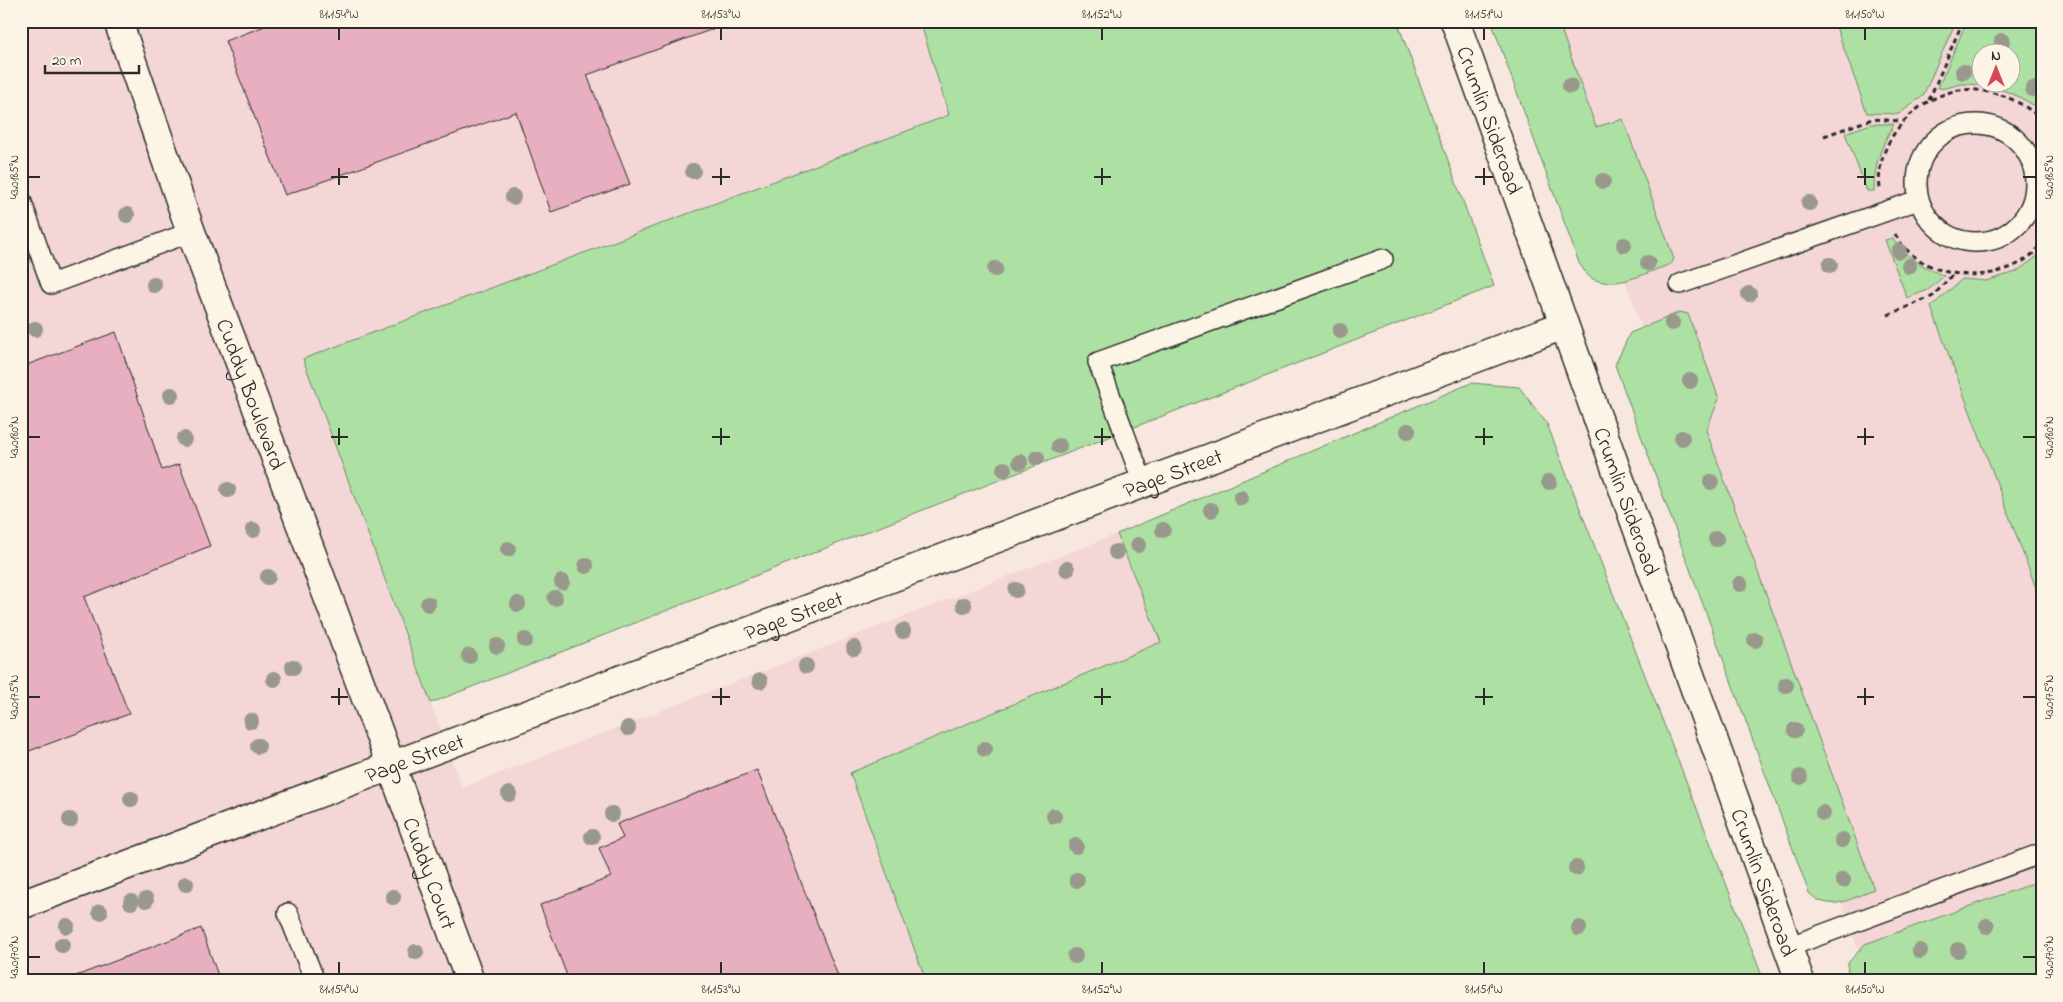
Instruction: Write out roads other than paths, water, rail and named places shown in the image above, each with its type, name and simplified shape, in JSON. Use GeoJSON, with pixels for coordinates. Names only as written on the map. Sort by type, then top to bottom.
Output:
{"type":"FeatureCollection","features":[{"type":"Feature","properties":{"kind":"street","name":"Cuddy Boulevard"},"geometry":{"type":"LineString","coordinates":[[118,21],[190,232],[391,765]]}},
{"type":"Feature","properties":{"kind":"street","name":"Crumlin Sideroad"},"geometry":{"type":"LineString","coordinates":[[1455,21],[1800,981]]}},
{"type":"Feature","properties":{"kind":"street","name":"Page Street"},"geometry":{"type":"LineString","coordinates":[[21,905],[1564,325]]}},
{"type":"Feature","properties":{"kind":"street","name":"Cuddy Court"},"geometry":{"type":"LineString","coordinates":[[391,765],[470,981]]}},
{"type":"Feature","properties":{"kind":"lane"},"geometry":{"type":"LineString","coordinates":[[1967,124],[1988,124],[2007,132],[2022,146],[2032,163],[2035,182],[2033,201],[2024,217],[2011,231],[1994,239],[1975,242],[1957,239],[1948,235],[1926,217],[1918,200],[1916,179],[1920,160],[1932,142],[1948,130],[1967,124]]}},
{"type":"Feature","properties":{"kind":"lane"},"geometry":{"type":"LineString","coordinates":[[21,200],[51,284],[190,232]]}},
{"type":"Feature","properties":{"kind":"lane"},"geometry":{"type":"LineString","coordinates":[[1680,284],[1918,200]]}},
{"type":"Feature","properties":{"kind":"lane"},"geometry":{"type":"LineString","coordinates":[[1143,483],[1098,362],[1383,259]]}},
{"type":"Feature","properties":{"kind":"lane"},"geometry":{"type":"LineString","coordinates":[[1788,947],[2042,853]]}},
{"type":"Feature","properties":{"kind":"lane"},"geometry":{"type":"LineString","coordinates":[[288,913],[315,981]]}}]}
